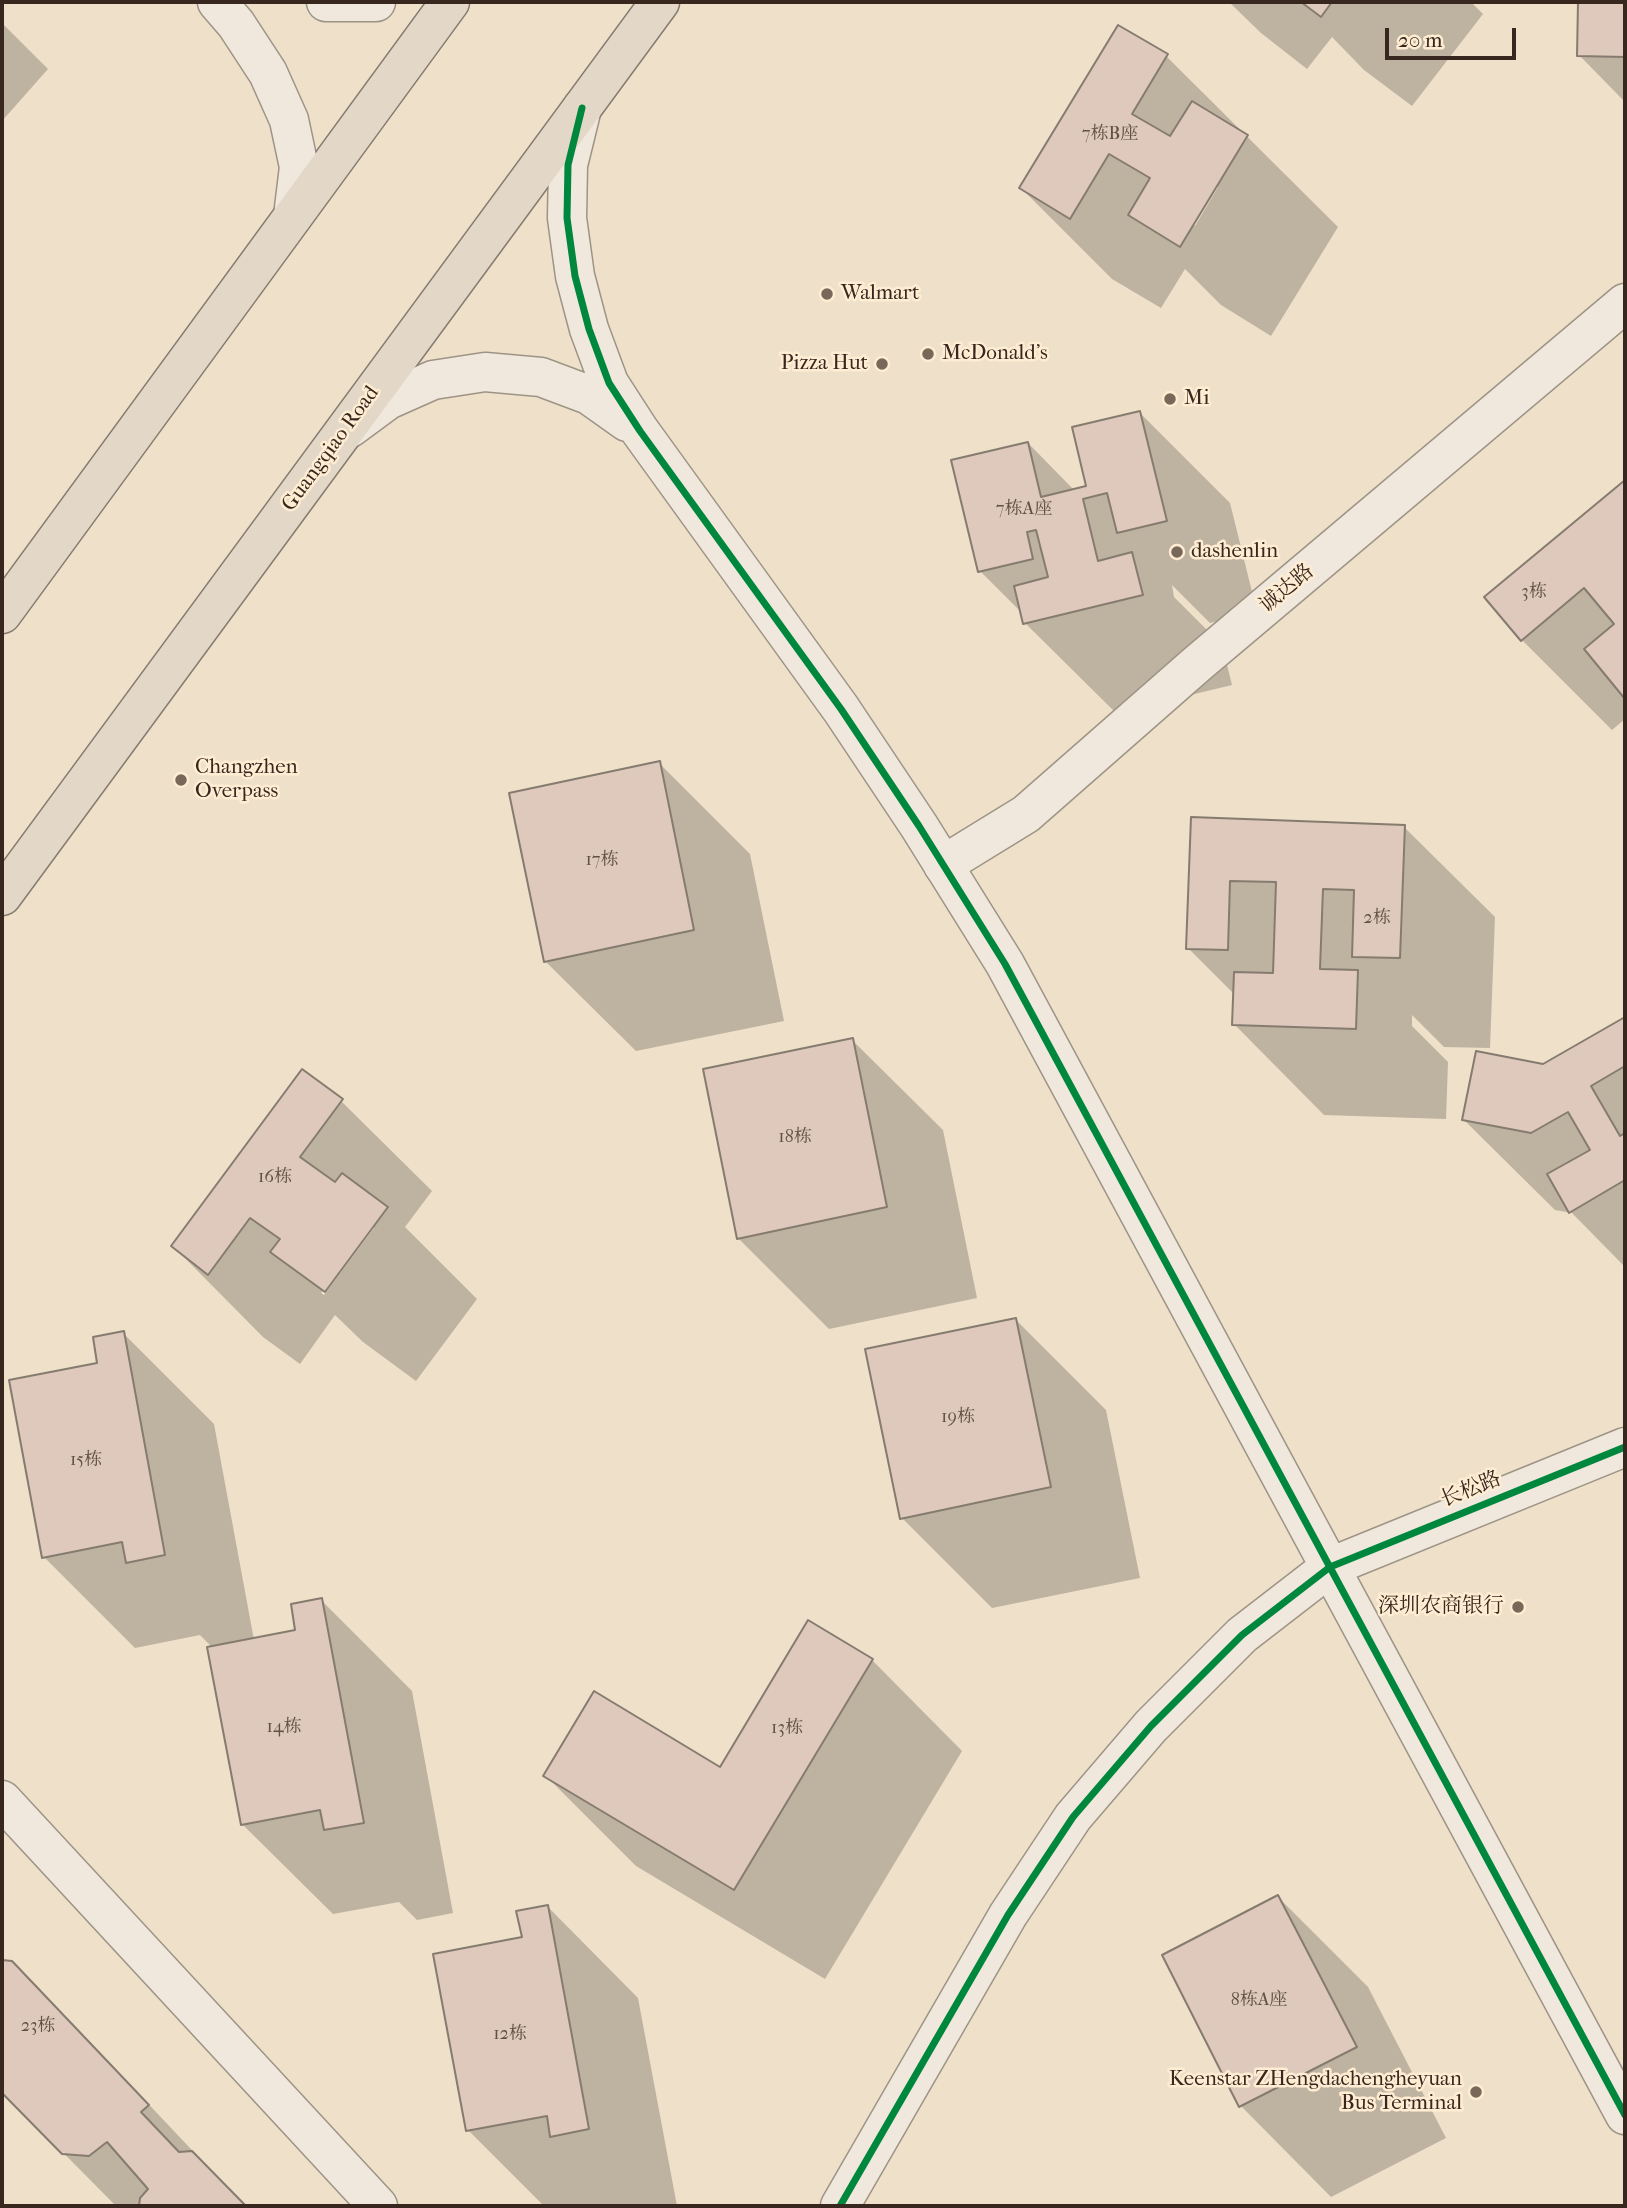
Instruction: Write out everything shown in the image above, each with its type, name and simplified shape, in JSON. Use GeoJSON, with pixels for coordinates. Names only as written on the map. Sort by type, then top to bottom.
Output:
{"type":"FeatureCollection","features":[{"type":"Feature","properties":{"kind":"main road"},"geometry":{"type":"LineString","coordinates":[[2,614],[450,2]]}},
{"type":"Feature","properties":{"kind":"main road","name":"Guangqiao Road"},"geometry":{"type":"LineString","coordinates":[[2,896],[660,2]]}},
{"type":"Feature","properties":{"kind":"street"},"geometry":{"type":"LineString","coordinates":[[217,2],[236,24],[268,73],[289,120],[299,167],[293,216]]}},
{"type":"Feature","properties":{"kind":"street"},"geometry":{"type":"LineString","coordinates":[[326,2],[376,2]]}},
{"type":"Feature","properties":{"kind":"street"},"geometry":{"type":"LineString","coordinates":[[582,108],[568,165],[567,218],[575,276],[589,329],[609,383],[640,431],[841,709],[1004,964],[1625,2115]]}},
{"type":"Feature","properties":{"kind":"street","name":"诚达路"},"geometry":{"type":"LineString","coordinates":[[943,865],[1026,814],[1198,664],[1625,303]]}},
{"type":"Feature","properties":{"kind":"street"},"geometry":{"type":"LineString","coordinates":[[342,434],[388,400],[433,380],[485,372],[541,377],[589,395],[640,431]]}},
{"type":"Feature","properties":{"kind":"street","name":"长松路"},"geometry":{"type":"LineString","coordinates":[[840,2206],[1008,1916],[1073,1817],[1151,1726],[1242,1635],[1330,1567],[1625,1447]]}},
{"type":"Feature","properties":{"kind":"street"},"geometry":{"type":"LineString","coordinates":[[2,1800],[377,2206]]}},
{"type":"Feature","properties":{"kind":"building"},"geometry":{"type":"Polygon","coordinates":[[[1301,2],[1332,2],[1321,17],[1301,2]]]}},
{"type":"Feature","properties":{"kind":"building"},"geometry":{"type":"Polygon","coordinates":[[[1578,2],[1625,2],[1625,57],[1577,56],[1578,2]]]}},
{"type":"Feature","properties":{"kind":"building"},"geometry":{"type":"Polygon","coordinates":[[[1118,25],[1168,54],[1132,114],[1170,136],[1192,101],[1248,135],[1180,247],[1128,215],[1150,178],[1109,154],[1070,219],[1019,188],[1118,25]]]}},
{"type":"Feature","properties":{"kind":"building"},"geometry":{"type":"Polygon","coordinates":[[[1140,411],[1167,521],[1117,533],[1107,493],[1083,499],[1098,561],[1132,552],[1143,595],[1023,624],[1014,586],[1048,577],[1036,530],[1027,532],[1033,559],[978,572],[951,460],[1028,442],[1041,497],[1086,486],[1072,427],[1140,411]]]}},
{"type":"Feature","properties":{"kind":"building"},"geometry":{"type":"Polygon","coordinates":[[[1625,480],[1625,699],[1584,649],[1614,624],[1584,588],[1521,641],[1484,597],[1625,480]]]}},
{"type":"Feature","properties":{"kind":"building"},"geometry":{"type":"Polygon","coordinates":[[[660,761],[694,930],[544,962],[509,793],[660,761]]]}},
{"type":"Feature","properties":{"kind":"building"},"geometry":{"type":"Polygon","coordinates":[[[1191,817],[1405,825],[1400,958],[1352,957],[1354,890],[1323,889],[1320,969],[1358,970],[1356,1029],[1232,1025],[1234,972],[1273,973],[1276,882],[1230,881],[1228,950],[1186,949],[1191,817]]]}},
{"type":"Feature","properties":{"kind":"building"},"geometry":{"type":"Polygon","coordinates":[[[1625,1017],[1625,1066],[1591,1086],[1620,1136],[1625,1133],[1625,1180],[1569,1213],[1547,1174],[1590,1150],[1568,1112],[1531,1133],[1462,1120],[1476,1051],[1543,1064],[1625,1017]]]}},
{"type":"Feature","properties":{"kind":"building"},"geometry":{"type":"Polygon","coordinates":[[[853,1038],[887,1207],[737,1239],[703,1069],[853,1038]]]}},
{"type":"Feature","properties":{"kind":"building"},"geometry":{"type":"Polygon","coordinates":[[[302,1069],[343,1099],[300,1157],[335,1182],[342,1173],[388,1207],[325,1292],[270,1252],[280,1239],[250,1218],[208,1275],[171,1246],[302,1069]]]}},
{"type":"Feature","properties":{"kind":"building"},"geometry":{"type":"Polygon","coordinates":[[[1016,1318],[1051,1487],[900,1519],[865,1349],[1016,1318]]]}},
{"type":"Feature","properties":{"kind":"building"},"geometry":{"type":"Polygon","coordinates":[[[124,1331],[165,1555],[126,1563],[122,1542],[42,1558],[9,1380],[97,1363],[93,1337],[124,1331]]]}},
{"type":"Feature","properties":{"kind":"building"},"geometry":{"type":"Polygon","coordinates":[[[322,1598],[364,1823],[324,1830],[320,1810],[241,1825],[207,1647],[295,1630],[291,1604],[322,1598]]]}},
{"type":"Feature","properties":{"kind":"building"},"geometry":{"type":"Polygon","coordinates":[[[808,1620],[873,1659],[734,1890],[543,1776],[594,1691],[720,1767],[808,1620]]]}},
{"type":"Feature","properties":{"kind":"building"},"geometry":{"type":"Polygon","coordinates":[[[1278,1895],[1357,2047],[1239,2107],[1162,1955],[1278,1895]]]}},
{"type":"Feature","properties":{"kind":"building"},"geometry":{"type":"Polygon","coordinates":[[[548,1905],[589,2129],[550,2137],[547,2116],[466,2131],[433,1954],[522,1937],[516,1911],[548,1905]]]}},
{"type":"Feature","properties":{"kind":"building"},"geometry":{"type":"Polygon","coordinates":[[[2,1960],[12,1961],[149,2105],[141,2112],[179,2152],[192,2151],[246,2206],[139,2206],[140,2198],[148,2189],[107,2142],[89,2156],[62,2154],[2,2093],[2,1960]]]}},
{"type":"Feature","properties":{"kind":"cycle path"},"geometry":{"type":"LineString","coordinates":[[582,108],[568,165],[567,218],[575,276],[589,329],[609,383],[640,431],[841,709],[919,826],[1005,964],[1625,2115]]}},
{"type":"Feature","properties":{"kind":"cycle path"},"geometry":{"type":"LineString","coordinates":[[840,2206],[1008,1915],[1073,1817],[1151,1726],[1242,1635],[1330,1567],[1625,1447]]}},
{"type":"Feature","properties":{"kind":"place","name":"Walmart"},"geometry":{"type":"Point","coordinates":[827,294]}},
{"type":"Feature","properties":{"kind":"place","name":"McDonald's"},"geometry":{"type":"Point","coordinates":[928,354]}},
{"type":"Feature","properties":{"kind":"place","name":"Pizza Hut"},"geometry":{"type":"Point","coordinates":[882,364]}},
{"type":"Feature","properties":{"kind":"place","name":"Mi"},"geometry":{"type":"Point","coordinates":[1170,399]}},
{"type":"Feature","properties":{"kind":"place","name":"dashenlin"},"geometry":{"type":"Point","coordinates":[1177,552]}},
{"type":"Feature","properties":{"kind":"place","name":"Changzhen Overpass"},"geometry":{"type":"Point","coordinates":[181,780]}},
{"type":"Feature","properties":{"kind":"place","name":"深圳农商银行"},"geometry":{"type":"Point","coordinates":[1518,1607]}},
{"type":"Feature","properties":{"kind":"place","name":"Keenstar ZHengdachengheyuan Bus Terminal"},"geometry":{"type":"Point","coordinates":[1476,2092]}}]}
